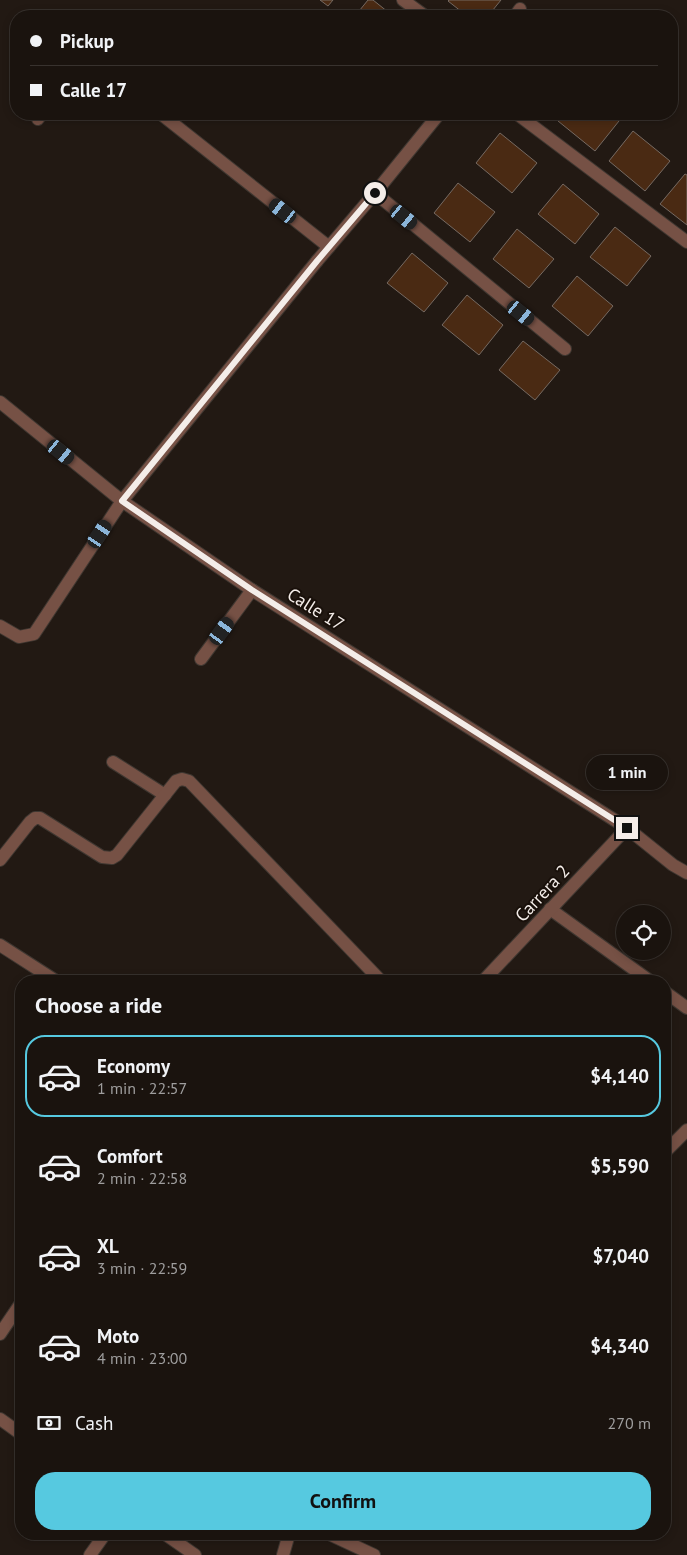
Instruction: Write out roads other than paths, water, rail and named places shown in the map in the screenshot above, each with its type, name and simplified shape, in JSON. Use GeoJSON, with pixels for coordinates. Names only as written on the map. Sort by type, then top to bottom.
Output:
{"type":"FeatureCollection","features":[{"type":"Feature","properties":{"kind":"street"},"geometry":{"type":"LineString","coordinates":[[403,0],[417,10]]}},
{"type":"Feature","properties":{"kind":"street"},"geometry":{"type":"LineString","coordinates":[[169,120],[329,248]]}},
{"type":"Feature","properties":{"kind":"street"},"geometry":{"type":"LineString","coordinates":[[0,626],[19,638],[34,634],[122,501],[434,120]]}},
{"type":"Feature","properties":{"kind":"street"},"geometry":{"type":"LineString","coordinates":[[526,120],[687,242]]}},
{"type":"Feature","properties":{"kind":"street"},"geometry":{"type":"LineString","coordinates":[[375,193],[565,349]]}},
{"type":"Feature","properties":{"kind":"street","name":"Calle 17"},"geometry":{"type":"LineString","coordinates":[[0,402],[122,501],[252,590],[627,828],[673,865],[687,873]]}},
{"type":"Feature","properties":{"kind":"street"},"geometry":{"type":"LineString","coordinates":[[201,659],[252,590]]}},
{"type":"Feature","properties":{"kind":"street"},"geometry":{"type":"LineString","coordinates":[[113,762],[165,795]]}},
{"type":"Feature","properties":{"kind":"street"},"geometry":{"type":"LineString","coordinates":[[0,860],[35,818],[40,818],[102,857],[112,858],[117,855],[176,782],[182,779],[189,781],[375,975]]}},
{"type":"Feature","properties":{"kind":"street","name":"Carrera 2"},"geometry":{"type":"LineString","coordinates":[[489,975],[627,828]]}},
{"type":"Feature","properties":{"kind":"street"},"geometry":{"type":"LineString","coordinates":[[550,909],[642,975]]}},
{"type":"Feature","properties":{"kind":"street"},"geometry":{"type":"LineString","coordinates":[[0,945],[47,975]]}},
{"type":"Feature","properties":{"kind":"street"},"geometry":{"type":"LineString","coordinates":[[671,996],[687,1008]]}},
{"type":"Feature","properties":{"kind":"street"},"geometry":{"type":"LineString","coordinates":[[671,1146],[687,1130]]}},
{"type":"Feature","properties":{"kind":"street"},"geometry":{"type":"LineString","coordinates":[[0,1334],[15,1313]]}},
{"type":"Feature","properties":{"kind":"street"},"geometry":{"type":"LineString","coordinates":[[0,1420],[15,1430]]}},
{"type":"Feature","properties":{"kind":"street"},"geometry":{"type":"LineString","coordinates":[[90,1555],[101,1540]]}},
{"type":"Feature","properties":{"kind":"street"},"geometry":{"type":"LineString","coordinates":[[173,1540],[194,1555]]}},
{"type":"Feature","properties":{"kind":"street"},"geometry":{"type":"LineString","coordinates":[[283,1555],[287,1540]]}},
{"type":"Feature","properties":{"kind":"street"},"geometry":{"type":"LineString","coordinates":[[342,1540],[374,1555]]}}]}
